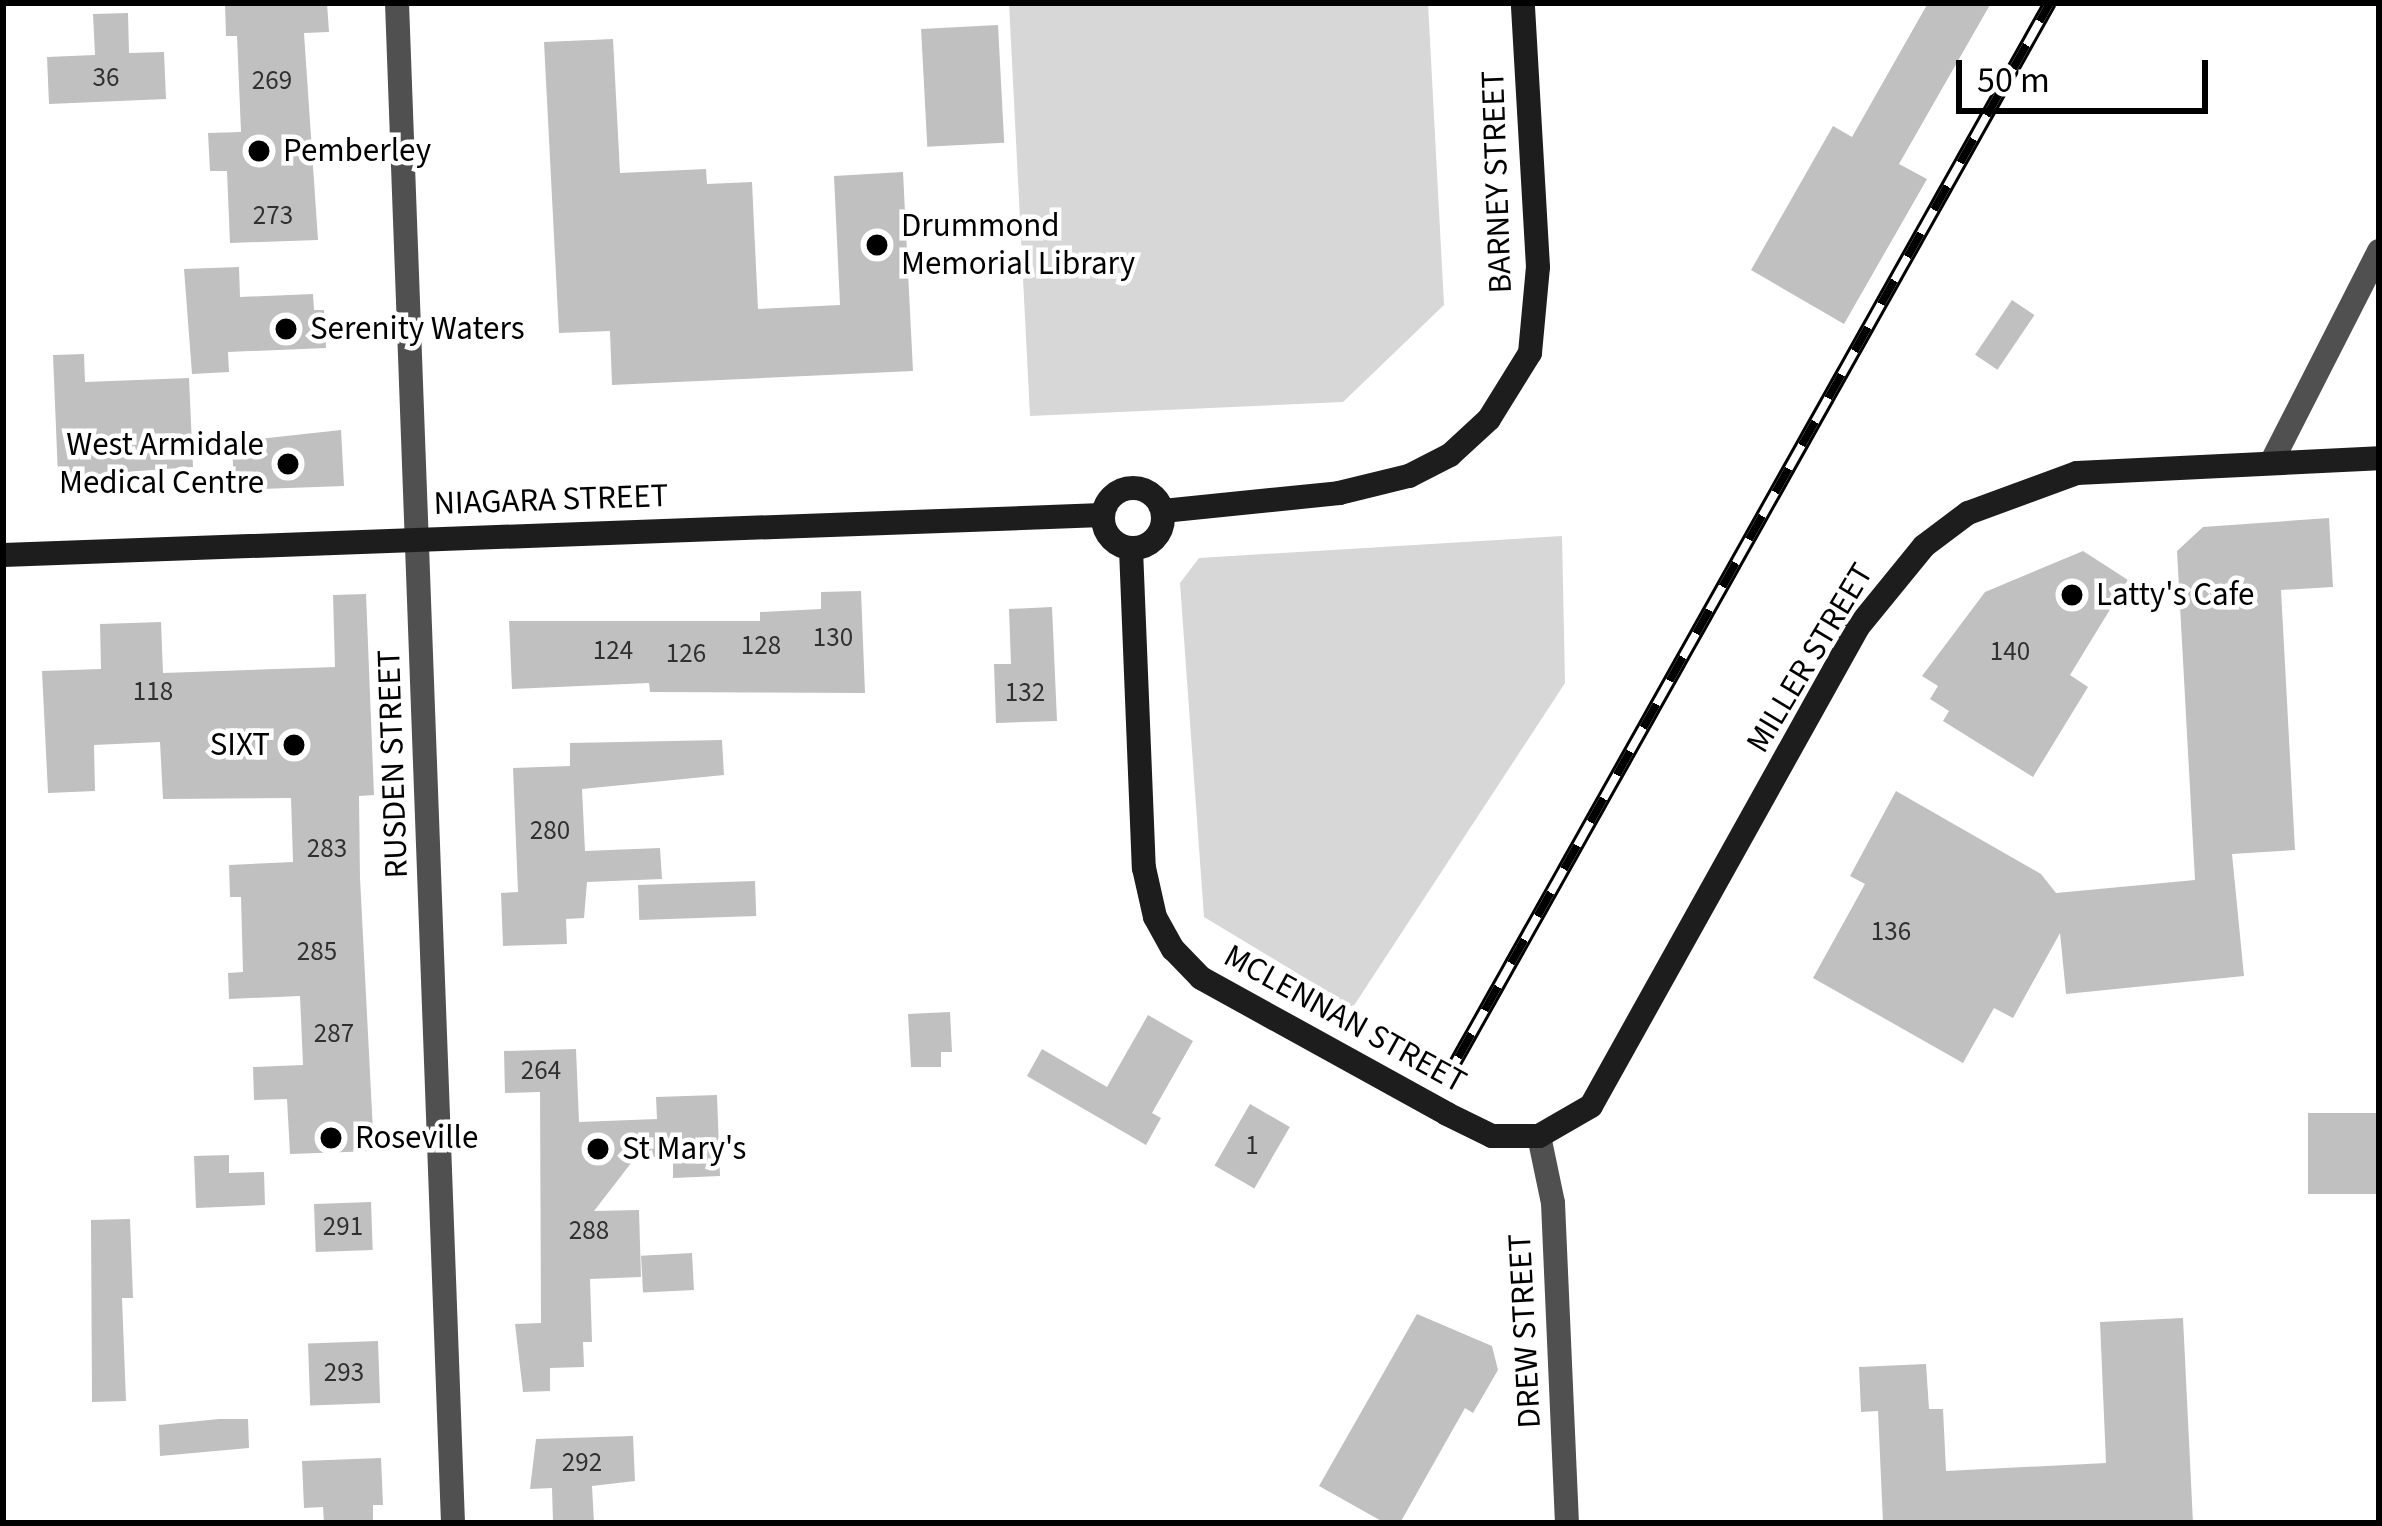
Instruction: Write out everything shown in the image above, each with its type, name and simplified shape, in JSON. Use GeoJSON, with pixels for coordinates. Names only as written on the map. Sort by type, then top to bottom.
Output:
{"type":"FeatureCollection","features":[{"type":"Feature","properties":{"kind":"street","name":"RUSDEN STREET"},"geometry":{"type":"LineString","coordinates":[[397,3],[453,1523]]}},
{"type":"Feature","properties":{"kind":"street","name":"BARNEY STREET"},"geometry":{"type":"LineString","coordinates":[[1489,419],[1530,353],[1538,267],[1523,3]]}},
{"type":"Feature","properties":{"kind":"street"},"geometry":{"type":"LineString","coordinates":[[2271,463],[2379,251]]}},
{"type":"Feature","properties":{"kind":"street","name":"NIAGARA STREET"},"geometry":{"type":"LineString","coordinates":[[3,555],[1102,515],[1125,488],[1149,492],[1162,512],[1339,493],[1408,476],[1450,455],[1489,419]]}},
{"type":"Feature","properties":{"kind":"street","name":"MILLER STREET"},"geometry":{"type":"LineString","coordinates":[[1539,1136],[1592,1106],[1858,627],[1924,546],[1968,513],[2077,473],[2379,458]]}},
{"type":"Feature","properties":{"kind":"street"},"geometry":{"type":"LineString","coordinates":[[1102,515],[1113,541],[1131,549],[1156,538],[1162,512]]}},
{"type":"Feature","properties":{"kind":"street","name":"MCLENNAN STREET"},"geometry":{"type":"LineString","coordinates":[[1131,549],[1144,868],[1155,917],[1173,949],[1201,978],[1447,1114],[1492,1136],[1539,1136]]}},
{"type":"Feature","properties":{"kind":"street","name":"DREW STREET"},"geometry":{"type":"LineString","coordinates":[[1539,1136],[1553,1203],[1567,1523]]}},
{"type":"Feature","properties":{"kind":"shaded area"},"geometry":{"type":"Polygon","coordinates":[[[1009,3],[1428,3],[1444,305],[1343,402],[1030,416],[1009,3]]]}},
{"type":"Feature","properties":{"kind":"shaded area"},"geometry":{"type":"Polygon","coordinates":[[[1562,536],[1565,683],[1353,1007],[1204,917],[1180,583],[1199,558],[1562,536]]]}},
{"type":"Feature","properties":{"kind":"building"},"geometry":{"type":"Polygon","coordinates":[[[225,3],[327,3],[329,32],[304,33],[318,240],[230,243],[227,171],[210,171],[208,133],[241,132],[237,36],[226,36],[225,3]]]}},
{"type":"Feature","properties":{"kind":"building"},"geometry":{"type":"Polygon","coordinates":[[[1928,3],[1991,3],[1899,164],[1927,179],[1844,324],[1751,270],[1833,126],[1852,137],[1928,3]]]}},
{"type":"Feature","properties":{"kind":"building"},"geometry":{"type":"Polygon","coordinates":[[[128,13],[129,53],[164,52],[166,99],[49,104],[47,57],[95,55],[93,14],[128,13]]]}},
{"type":"Feature","properties":{"kind":"building"},"geometry":{"type":"Polygon","coordinates":[[[998,25],[1004,143],[927,147],[921,29],[998,25]]]}},
{"type":"Feature","properties":{"kind":"building"},"geometry":{"type":"Polygon","coordinates":[[[613,39],[620,173],[706,169],[707,184],[752,182],[758,309],[840,305],[834,176],[903,172],[913,371],[612,385],[610,331],[559,333],[544,42],[613,39]]]}},
{"type":"Feature","properties":{"kind":"building"},"geometry":{"type":"Polygon","coordinates":[[[239,267],[240,297],[313,294],[314,310],[324,310],[326,348],[228,352],[229,372],[192,374],[184,269],[239,267]]]}},
{"type":"Feature","properties":{"kind":"building"},"geometry":{"type":"Polygon","coordinates":[[[2012,300],[2034,315],[1997,370],[1975,355],[2012,300]]]}},
{"type":"Feature","properties":{"kind":"building"},"geometry":{"type":"Polygon","coordinates":[[[84,354],[85,382],[189,378],[193,467],[58,477],[53,355],[84,354]]]}},
{"type":"Feature","properties":{"kind":"building","name":"West Armidale Medical Centre"},"geometry":{"type":"Polygon","coordinates":[[[341,430],[344,486],[234,490],[232,442],[341,430]]]}},
{"type":"Feature","properties":{"kind":"building"},"geometry":{"type":"Polygon","coordinates":[[[2329,518],[2333,587],[2281,590],[2295,850],[2232,854],[2244,976],[2066,994],[2060,933],[2013,1018],[1994,1008],[1963,1063],[1813,978],[1865,884],[1850,876],[1896,791],[2041,874],[2056,893],[2195,880],[2177,551],[2203,527],[2329,518]]]}},
{"type":"Feature","properties":{"kind":"building"},"geometry":{"type":"Polygon","coordinates":[[[2083,551],[2128,580],[2070,675],[2088,687],[2033,777],[1943,721],[1949,711],[1930,699],[1938,686],[1922,676],[1985,592],[2083,551]]]}},
{"type":"Feature","properties":{"kind":"building"},"geometry":{"type":"Polygon","coordinates":[[[861,591],[865,693],[650,692],[649,683],[512,689],[509,621],[760,621],[760,612],[821,609],[821,592],[861,591]]]}},
{"type":"Feature","properties":{"kind":"building"},"geometry":{"type":"Polygon","coordinates":[[[366,594],[374,795],[359,796],[360,878],[374,1151],[290,1154],[287,1099],[254,1100],[253,1067],[303,1065],[300,996],[229,999],[228,973],[243,972],[241,897],[230,897],[229,865],[293,862],[291,798],[163,799],[160,742],[94,745],[95,791],[48,793],[42,671],[101,669],[100,624],[161,622],[163,673],[335,667],[333,595],[366,594]]]}},
{"type":"Feature","properties":{"kind":"building"},"geometry":{"type":"Polygon","coordinates":[[[1052,607],[1057,721],[996,723],[994,664],[1011,664],[1009,609],[1052,607]]]}},
{"type":"Feature","properties":{"kind":"building"},"geometry":{"type":"Polygon","coordinates":[[[722,740],[724,775],[582,789],[585,851],[660,848],[662,879],[587,882],[584,918],[566,919],[567,944],[503,946],[501,893],[518,892],[513,768],[570,766],[570,743],[722,740]]]}},
{"type":"Feature","properties":{"kind":"building"},"geometry":{"type":"Polygon","coordinates":[[[755,881],[756,916],[639,920],[638,885],[755,881]]]}},
{"type":"Feature","properties":{"kind":"building"},"geometry":{"type":"Polygon","coordinates":[[[950,1012],[952,1052],[941,1052],[941,1067],[911,1067],[908,1014],[950,1012]]]}},
{"type":"Feature","properties":{"kind":"building"},"geometry":{"type":"Polygon","coordinates":[[[1148,1015],[1193,1041],[1152,1113],[1161,1118],[1146,1145],[1027,1076],[1042,1049],[1107,1087],[1148,1015]]]}},
{"type":"Feature","properties":{"kind":"building"},"geometry":{"type":"Polygon","coordinates":[[[576,1049],[579,1122],[657,1119],[656,1097],[717,1095],[720,1176],[673,1178],[673,1156],[635,1158],[594,1211],[639,1210],[641,1277],[590,1279],[592,1342],[583,1342],[584,1367],[550,1368],[550,1391],[523,1392],[515,1324],[541,1323],[540,1092],[505,1093],[504,1051],[576,1049]]]}},
{"type":"Feature","properties":{"kind":"building"},"geometry":{"type":"Polygon","coordinates":[[[1250,1104],[1290,1127],[1254,1188],[1214,1165],[1250,1104]]]}},
{"type":"Feature","properties":{"kind":"building"},"geometry":{"type":"Polygon","coordinates":[[[2308,1113],[2379,1113],[2379,1194],[2308,1194],[2308,1113]]]}},
{"type":"Feature","properties":{"kind":"building"},"geometry":{"type":"Polygon","coordinates":[[[229,1155],[229,1173],[264,1172],[265,1205],[196,1208],[194,1156],[229,1155]]]}},
{"type":"Feature","properties":{"kind":"building"},"geometry":{"type":"Polygon","coordinates":[[[371,1202],[373,1250],[316,1252],[314,1204],[371,1202]]]}},
{"type":"Feature","properties":{"kind":"building"},"geometry":{"type":"Polygon","coordinates":[[[130,1219],[133,1298],[122,1298],[126,1401],[92,1402],[91,1220],[130,1219]]]}},
{"type":"Feature","properties":{"kind":"building"},"geometry":{"type":"Polygon","coordinates":[[[692,1253],[694,1290],[643,1293],[641,1256],[692,1253]]]}},
{"type":"Feature","properties":{"kind":"building"},"geometry":{"type":"Polygon","coordinates":[[[1417,1314],[1492,1346],[1498,1370],[1473,1413],[1465,1408],[1400,1523],[1385,1523],[1319,1486],[1417,1314]]]}},
{"type":"Feature","properties":{"kind":"building"},"geometry":{"type":"Polygon","coordinates":[[[2183,1318],[2193,1523],[1883,1523],[1878,1411],[1861,1412],[1859,1367],[1926,1364],[1929,1409],[1943,1409],[1946,1471],[2106,1463],[2100,1322],[2183,1318]]]}},
{"type":"Feature","properties":{"kind":"building"},"geometry":{"type":"Polygon","coordinates":[[[378,1341],[380,1403],[310,1405],[308,1343],[378,1341]]]}},
{"type":"Feature","properties":{"kind":"building"},"geometry":{"type":"Polygon","coordinates":[[[248,1419],[249,1448],[160,1456],[159,1425],[248,1419]]]}},
{"type":"Feature","properties":{"kind":"building"},"geometry":{"type":"Polygon","coordinates":[[[633,1436],[635,1481],[592,1486],[594,1523],[553,1523],[552,1488],[530,1489],[536,1439],[633,1436]]]}},
{"type":"Feature","properties":{"kind":"building"},"geometry":{"type":"Polygon","coordinates":[[[381,1458],[383,1505],[373,1505],[373,1523],[324,1523],[323,1507],[304,1508],[302,1461],[381,1458]]]}},
{"type":"Feature","properties":{"kind":"railway"},"geometry":{"type":"LineString","coordinates":[[1445,1081],[2050,3]]}},
{"type":"Feature","properties":{"kind":"place","name":"Pemberley"},"geometry":{"type":"Point","coordinates":[259,151]}},
{"type":"Feature","properties":{"kind":"place","name":"Drummond Memorial Library"},"geometry":{"type":"Point","coordinates":[877,245]}},
{"type":"Feature","properties":{"kind":"place","name":"Serenity Waters"},"geometry":{"type":"Point","coordinates":[286,329]}},
{"type":"Feature","properties":{"kind":"place","name":"West Armidale Medical Centre"},"geometry":{"type":"Point","coordinates":[288,464]}},
{"type":"Feature","properties":{"kind":"place","name":"Latty's Cafe"},"geometry":{"type":"Point","coordinates":[2072,595]}},
{"type":"Feature","properties":{"kind":"place","name":"SIXT"},"geometry":{"type":"Point","coordinates":[294,745]}},
{"type":"Feature","properties":{"kind":"place","name":"Roseville"},"geometry":{"type":"Point","coordinates":[331,1138]}},
{"type":"Feature","properties":{"kind":"place","name":"St Mary's"},"geometry":{"type":"Point","coordinates":[598,1149]}}]}
